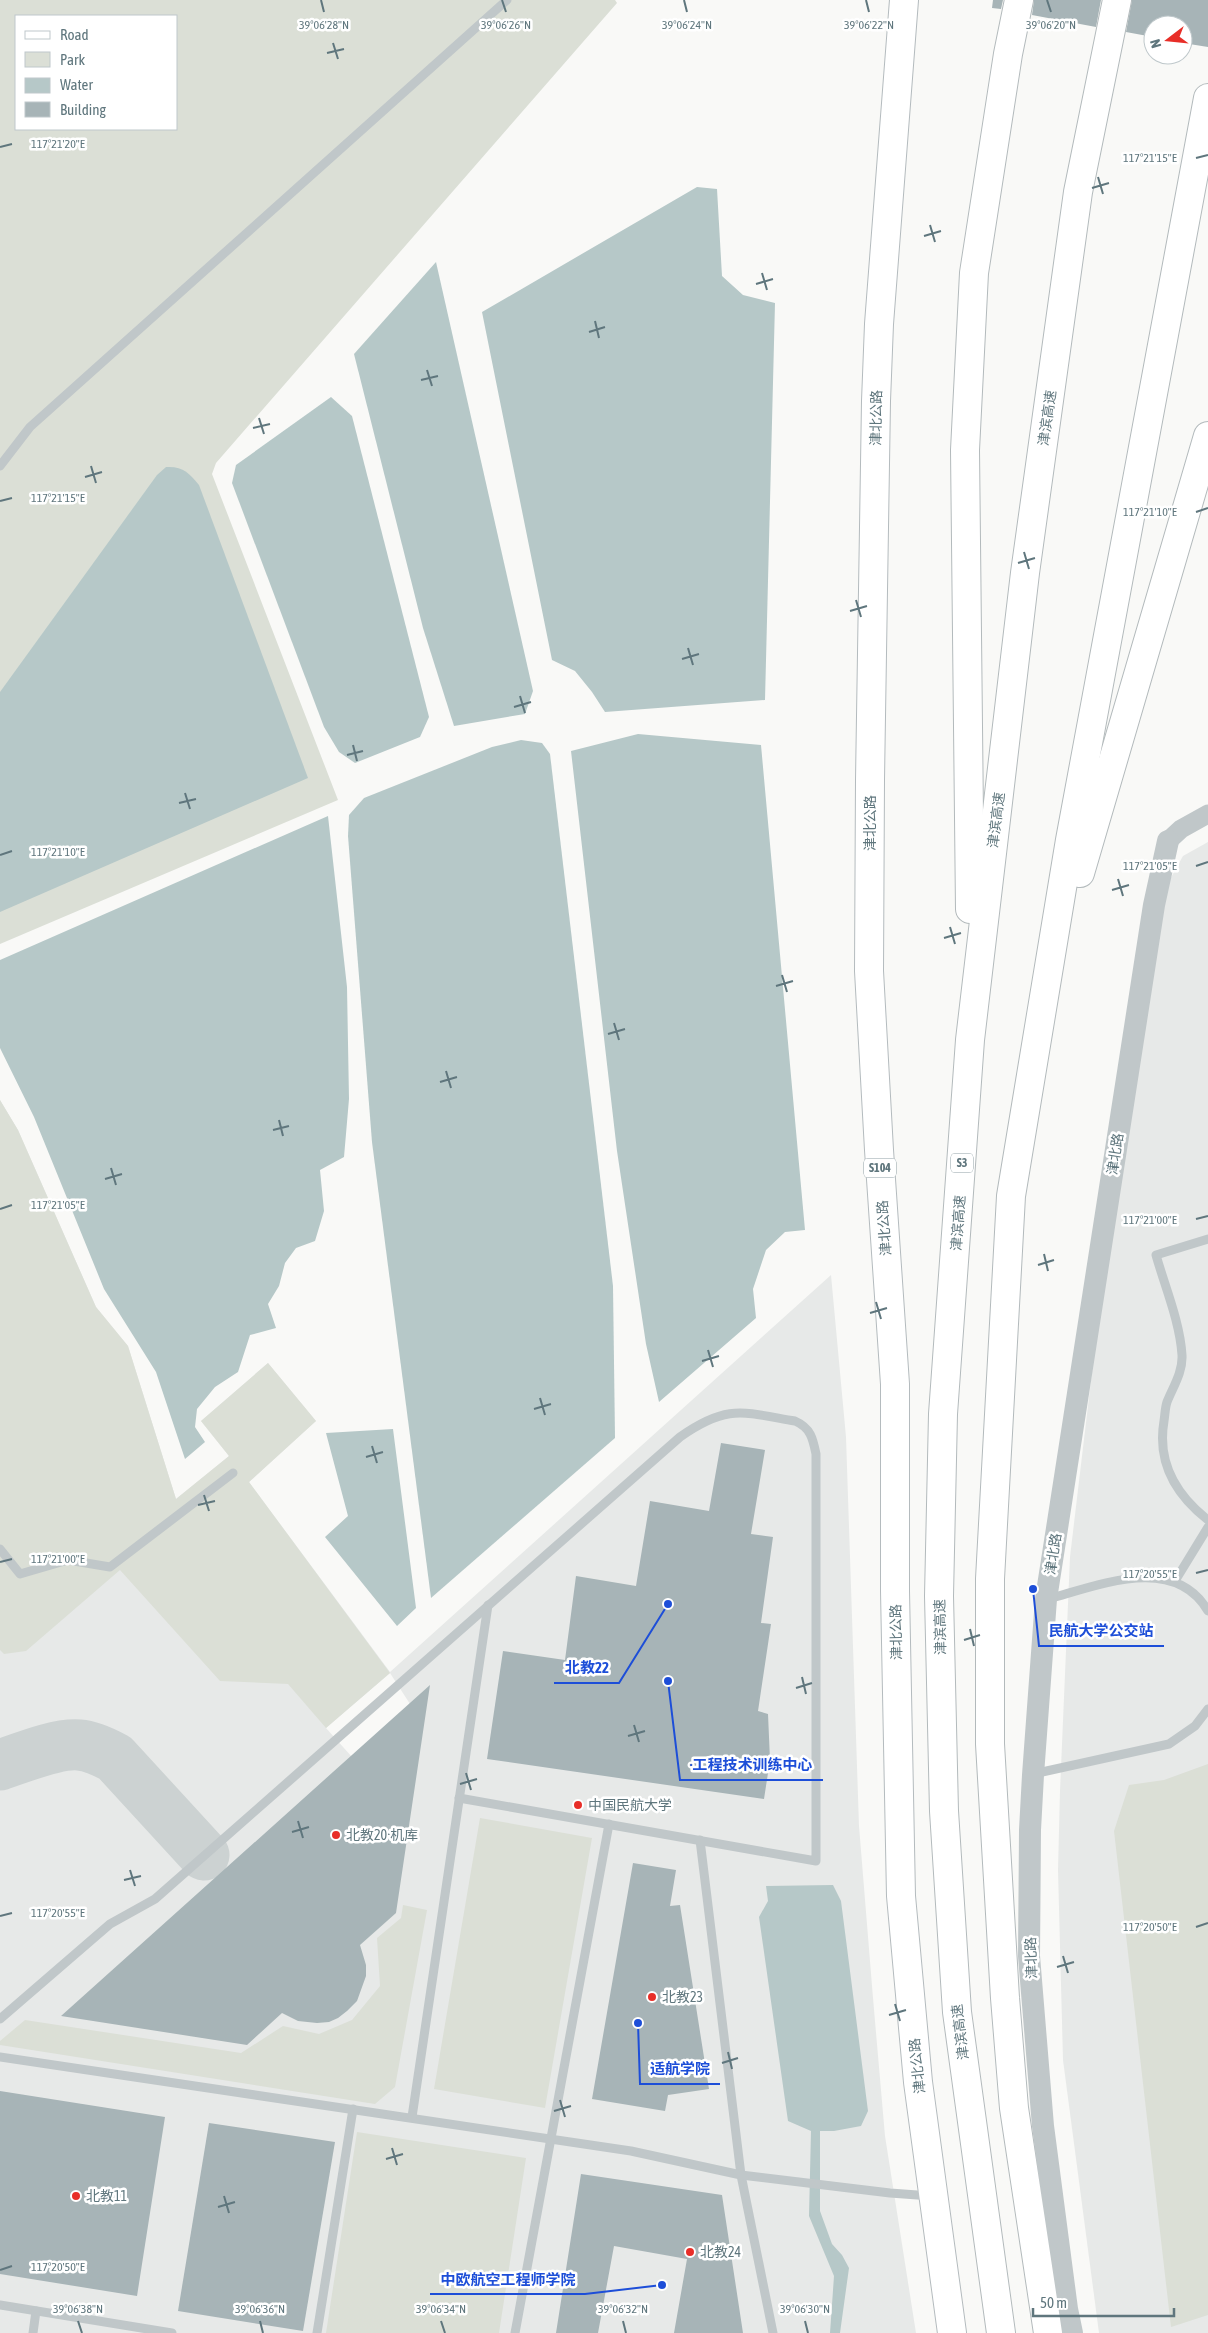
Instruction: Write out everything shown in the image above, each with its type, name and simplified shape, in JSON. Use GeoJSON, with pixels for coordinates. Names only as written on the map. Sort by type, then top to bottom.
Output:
{"type":"FeatureCollection","features":[{"type":"Feature","properties":{"kind":"main road","name":"津北公路"},"geometry":{"type":"LineString","coordinates":[[904,0],[879,324],[876,401],[869,971],[895,1384],[895,1601],[902,1896],[913,2035],[932,2196],[952,2333]]}},
{"type":"Feature","properties":{"kind":"main road","name":"津北公路"},"geometry":{"type":"LineString","coordinates":[[915,0],[888,383],[881,776],[882,966],[906,1397],[906,1596],[913,1896],[934,2132],[964,2333]]}},
{"type":"Feature","properties":{"kind":"main road"},"geometry":{"type":"LineString","coordinates":[[970,1040],[970,854],[965,450],[974,273],[1008,54],[1019,0]]}},
{"type":"Feature","properties":{"kind":"main road","name":"津滨高速"},"geometry":{"type":"LineString","coordinates":[[1000,2333],[957,2012],[944,1811],[939,1596],[943,1414],[970,1040],[1025,573],[1078,192],[1117,0]]}},
{"type":"Feature","properties":{"kind":"main road"},"geometry":{"type":"LineString","coordinates":[[1048,2333],[1014,2108],[1005,1998],[990,1744],[990,1579],[1011,1196],[1071,830],[1208,98]]}},
{"type":"Feature","properties":{"kind":"main road"},"geometry":{"type":"LineString","coordinates":[[1044,996],[1208,436]]}},
{"type":"Feature","properties":{"kind":"street"},"geometry":{"type":"LineString","coordinates":[[1168,841],[1182,829],[1208,814]]}},
{"type":"Feature","properties":{"kind":"street","name":"津北路"},"geometry":{"type":"LineString","coordinates":[[1072,2333],[1067,2309],[1043,2126],[1029,1956],[1030,1830],[1033,1774],[1046,1599],[1154,905],[1168,841]]}},
{"type":"Feature","properties":{"kind":"lane"},"geometry":{"type":"LineString","coordinates":[[0,466],[30,427],[508,0]]}},
{"type":"Feature","properties":{"kind":"lane"},"geometry":{"type":"LineString","coordinates":[[1208,1239],[1156,1255],[1180,1335],[1183,1357],[1178,1380],[1166,1404],[1162,1434],[1164,1460],[1174,1486],[1192,1508],[1208,1520]]}},
{"type":"Feature","properties":{"kind":"lane"},"geometry":{"type":"LineString","coordinates":[[0,2019],[110,1924],[155,1899],[680,1437],[712,1417],[739,1412],[796,1421],[803,1425],[812,1435],[816,1454],[816,1861],[459,1798]]}},
{"type":"Feature","properties":{"kind":"lane"},"geometry":{"type":"LineString","coordinates":[[0,1550],[20,1574],[68,1560],[110,1567],[233,1473]]}},
{"type":"Feature","properties":{"kind":"lane"},"geometry":{"type":"LineString","coordinates":[[1175,1581],[1208,1527]]}},
{"type":"Feature","properties":{"kind":"lane"},"geometry":{"type":"LineString","coordinates":[[1046,1599],[1134,1578],[1152,1577],[1175,1581],[1192,1592],[1208,1609]]}},
{"type":"Feature","properties":{"kind":"lane"},"geometry":{"type":"LineString","coordinates":[[412,2117],[488,1605]]}},
{"type":"Feature","properties":{"kind":"lane"},"geometry":{"type":"LineString","coordinates":[[1033,1774],[1169,1744],[1195,1726],[1208,1710]]}},
{"type":"Feature","properties":{"kind":"lane"},"geometry":{"type":"LineString","coordinates":[[515,2333],[609,1824]]}},
{"type":"Feature","properties":{"kind":"lane"},"geometry":{"type":"LineString","coordinates":[[700,1840],[741,2175],[773,2333]]}},
{"type":"Feature","properties":{"kind":"lane"},"geometry":{"type":"LineString","coordinates":[[0,2056],[631,2151],[741,2175],[932,2196]]}},
{"type":"Feature","properties":{"kind":"lane"},"geometry":{"type":"LineString","coordinates":[[317,2333],[353,2109]]}},
{"type":"Feature","properties":{"kind":"lane"},"geometry":{"type":"LineString","coordinates":[[0,2305],[172,2333]]}},
{"type":"Feature","properties":{"kind":"lane"},"geometry":{"type":"LineString","coordinates":[[33,2333],[36,2311]]}},
{"type":"Feature","properties":{"kind":"shaded area"},"geometry":{"type":"Polygon","coordinates":[[[1208,842],[1208,2333],[1099,2333],[1063,2060],[1058,1870],[1070,1557],[1107,1246],[1168,883],[1183,856],[1208,842]]]}},
{"type":"Feature","properties":{"kind":"shaded area","name":"中国民航大学"},"geometry":{"type":"Polygon","coordinates":[[[0,1100],[18,1130],[96,1307],[128,1346],[176,1499],[229,1456],[201,1421],[268,1363],[316,1421],[249,1482],[390,1672],[831,1275],[846,1437],[859,1826],[885,2136],[916,2333],[0,2333],[0,1100]],[[390,1673],[326,1728],[352,1757],[410,1704],[390,1673]]]}},
{"type":"Feature","properties":{"kind":"green space"},"geometry":{"type":"Polygon","coordinates":[[[0,0],[615,0],[617,3],[216,463],[212,474],[338,800],[0,944],[0,0]]]}},
{"type":"Feature","properties":{"kind":"green space"},"geometry":{"type":"Polygon","coordinates":[[[0,1100],[18,1130],[96,1307],[128,1346],[176,1499],[229,1456],[201,1421],[268,1363],[316,1421],[249,1482],[390,1673],[326,1728],[288,1684],[220,1681],[120,1570],[26,1651],[4,1654],[0,1650],[0,1100]]]}},
{"type":"Feature","properties":{"kind":"green space"},"geometry":{"type":"Polygon","coordinates":[[[1208,1764],[1208,2315],[1171,2327],[1114,1831],[1129,1785],[1164,1780],[1208,1764]]]}},
{"type":"Feature","properties":{"kind":"green space"},"geometry":{"type":"Polygon","coordinates":[[[480,1818],[592,1838],[545,2108],[434,2089],[480,1818]]]}},
{"type":"Feature","properties":{"kind":"green space"},"geometry":{"type":"Polygon","coordinates":[[[403,1905],[427,1910],[395,2087],[375,2104],[0,2045],[0,2041],[25,2020],[241,2053],[283,2026],[319,2034],[352,2020],[380,1986],[377,1938],[401,1918],[403,1905]]]}},
{"type":"Feature","properties":{"kind":"green space"},"geometry":{"type":"Polygon","coordinates":[[[357,2132],[526,2158],[499,2333],[326,2333],[357,2132]]]}},
{"type":"Feature","properties":{"kind":"water"},"geometry":{"type":"Polygon","coordinates":[[[697,187],[717,189],[722,276],[743,295],[775,303],[765,700],[605,712],[575,671],[552,660],[482,312],[697,187]]]}},
{"type":"Feature","properties":{"kind":"water"},"geometry":{"type":"Polygon","coordinates":[[[436,262],[533,691],[525,714],[454,726],[423,628],[354,354],[436,262]]]}},
{"type":"Feature","properties":{"kind":"water"},"geometry":{"type":"Polygon","coordinates":[[[331,397],[352,416],[429,717],[420,737],[355,763],[339,752],[324,727],[232,483],[236,465],[331,397]]]}},
{"type":"Feature","properties":{"kind":"water"},"geometry":{"type":"Polygon","coordinates":[[[166,467],[185,471],[199,485],[308,778],[0,912],[0,692],[157,475],[166,467]]]}},
{"type":"Feature","properties":{"kind":"water"},"geometry":{"type":"Polygon","coordinates":[[[638,734],[761,745],[805,1230],[785,1232],[766,1250],[753,1289],[756,1318],[659,1402],[646,1344],[617,1151],[571,751],[638,734]]]}},
{"type":"Feature","properties":{"kind":"water"},"geometry":{"type":"Polygon","coordinates":[[[521,740],[542,743],[550,754],[613,1286],[615,1438],[431,1598],[372,1142],[348,836],[349,815],[364,798],[492,747],[521,740]]]}},
{"type":"Feature","properties":{"kind":"water"},"geometry":{"type":"Polygon","coordinates":[[[328,816],[347,987],[349,1099],[344,1157],[320,1170],[324,1211],[315,1241],[296,1248],[285,1263],[279,1286],[268,1304],[276,1328],[250,1335],[238,1372],[215,1387],[197,1409],[195,1427],[205,1442],[185,1459],[156,1372],[104,1289],[34,1117],[0,1048],[0,960],[328,816]]]}},
{"type":"Feature","properties":{"kind":"water"},"geometry":{"type":"Polygon","coordinates":[[[393,1429],[416,1608],[397,1626],[325,1537],[348,1516],[326,1433],[393,1429]]]}},
{"type":"Feature","properties":{"kind":"water"},"geometry":{"type":"Polygon","coordinates":[[[833,1885],[841,1901],[868,2111],[861,2126],[834,2131],[820,2131],[820,2211],[832,2244],[842,2255],[849,2268],[840,2333],[830,2333],[834,2276],[809,2216],[811,2131],[788,2121],[759,1917],[768,1901],[766,1886],[833,1885]]]}},
{"type":"Feature","properties":{"kind":"building"},"geometry":{"type":"Polygon","coordinates":[[[993,0],[1003,0],[1001,9],[992,8],[993,0]]]}},
{"type":"Feature","properties":{"kind":"building"},"geometry":{"type":"Polygon","coordinates":[[[1034,0],[1101,0],[1096,27],[1032,15],[1034,0]]]}},
{"type":"Feature","properties":{"kind":"building"},"geometry":{"type":"Polygon","coordinates":[[[1132,0],[1208,0],[1208,47],[1193,45],[1193,15],[1143,15],[1143,35],[1126,32],[1132,0]]]}},
{"type":"Feature","properties":{"kind":"building"},"geometry":{"type":"Polygon","coordinates":[[[721,1443],[765,1450],[751,1534],[773,1537],[761,1623],[771,1624],[758,1711],[768,1714],[770,1760],[764,1799],[487,1759],[503,1651],[565,1660],[576,1576],[636,1586],[650,1501],[709,1511],[721,1443]]]}},
{"type":"Feature","properties":{"kind":"building","name":"北教20·机库"},"geometry":{"type":"Polygon","coordinates":[[[430,1685],[396,1913],[360,1945],[366,1965],[366,1976],[357,2001],[347,2011],[329,2022],[317,2023],[298,2021],[282,2013],[247,2045],[61,2016],[430,1685]]]}},
{"type":"Feature","properties":{"kind":"building","name":"北教23"},"geometry":{"type":"Polygon","coordinates":[[[633,1863],[676,1870],[670,1906],[680,1905],[709,2089],[668,2095],[665,2111],[592,2099],[633,1863]]]}},
{"type":"Feature","properties":{"kind":"building","name":"北教11"},"geometry":{"type":"Polygon","coordinates":[[[0,2091],[165,2117],[137,2296],[0,2274],[0,2091]]]}},
{"type":"Feature","properties":{"kind":"building"},"geometry":{"type":"Polygon","coordinates":[[[209,2123],[335,2142],[303,2331],[178,2311],[209,2123]]]}},
{"type":"Feature","properties":{"kind":"building","name":"北教24"},"geometry":{"type":"Polygon","coordinates":[[[581,2174],[722,2195],[743,2333],[674,2333],[687,2259],[614,2246],[598,2333],[556,2333],[581,2174]]]}},
{"type":"Feature","properties":{"kind":"taxiway"},"geometry":{"type":"LineString","coordinates":[[0,1765],[60,1746],[79,1745],[93,1748],[115,1758],[204,1855]]}},
{"type":"Feature","properties":{"kind":"place","name":"民航大学公交站"},"geometry":{"type":"Point","coordinates":[1033,1589]}},
{"type":"Feature","properties":{"kind":"place","name":"北教22"},"geometry":{"type":"Point","coordinates":[668,1604]}},
{"type":"Feature","properties":{"kind":"place","name":"·工程技术训练中心"},"geometry":{"type":"Point","coordinates":[668,1681]}},
{"type":"Feature","properties":{"kind":"place","name":"中国民航大学"},"geometry":{"type":"Point","coordinates":[578,1805]}},
{"type":"Feature","properties":{"kind":"place","name":"北教20·机库"},"geometry":{"type":"Point","coordinates":[336,1835]}},
{"type":"Feature","properties":{"kind":"place","name":"北教23"},"geometry":{"type":"Point","coordinates":[652,1997]}},
{"type":"Feature","properties":{"kind":"place","name":"适航学院"},"geometry":{"type":"Point","coordinates":[638,2023]}},
{"type":"Feature","properties":{"kind":"place","name":"北教11"},"geometry":{"type":"Point","coordinates":[76,2196]}},
{"type":"Feature","properties":{"kind":"place","name":"北教24"},"geometry":{"type":"Point","coordinates":[690,2252]}},
{"type":"Feature","properties":{"kind":"place","name":"中欧航空工程师学院"},"geometry":{"type":"Point","coordinates":[662,2285]}}]}
